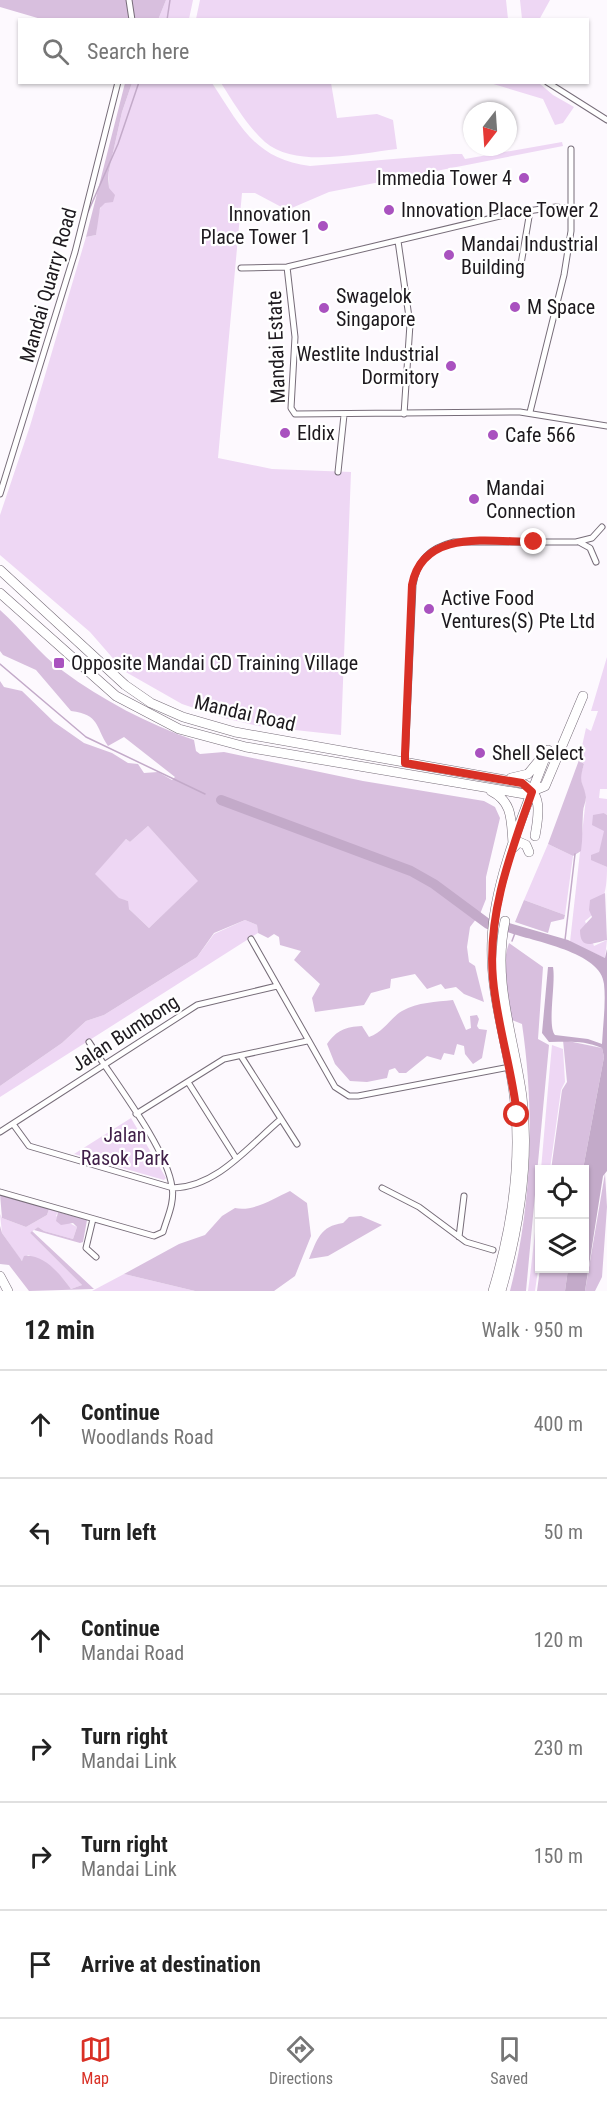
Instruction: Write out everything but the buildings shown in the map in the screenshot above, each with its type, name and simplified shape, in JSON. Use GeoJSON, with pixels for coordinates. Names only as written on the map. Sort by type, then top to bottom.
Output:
{"type":"FeatureCollection","features":[{"type":"Feature","properties":{"kind":"main road","name":"Mandai Road"},"geometry":{"type":"LineString","coordinates":[[0,570],[125,685],[151,703],[215,728],[496,778]]}},
{"type":"Feature","properties":{"kind":"main road","name":"Mandai Road"},"geometry":{"type":"LineString","coordinates":[[0,593],[116,696],[179,729],[224,742],[302,756],[525,794],[532,792]]}},
{"type":"Feature","properties":{"kind":"main road"},"geometry":{"type":"LineString","coordinates":[[37,628],[47,624],[48,620],[44,610]]}},
{"type":"Feature","properties":{"kind":"main road"},"geometry":{"type":"LineString","coordinates":[[532,792],[542,788],[547,782],[583,696]]}},
{"type":"Feature","properties":{"kind":"main road"},"geometry":{"type":"LineString","coordinates":[[294,743],[294,750],[302,756]]}},
{"type":"Feature","properties":{"kind":"main road"},"geometry":{"type":"LineString","coordinates":[[494,1291],[502,1264],[516,1192],[518,1152],[517,1115],[510,1067],[494,993],[492,931],[513,847],[548,750],[532,771],[520,778]]}},
{"type":"Feature","properties":{"kind":"main road"},"geometry":{"type":"LineString","coordinates":[[496,778],[520,778],[534,773],[543,763]]}},
{"type":"Feature","properties":{"kind":"main road"},"geometry":{"type":"LineString","coordinates":[[496,778],[522,783],[532,792],[538,810],[535,836]]}},
{"type":"Feature","properties":{"kind":"main road"},"geometry":{"type":"LineString","coordinates":[[482,787],[506,801],[511,817],[513,847]]}},
{"type":"Feature","properties":{"kind":"main road"},"geometry":{"type":"LineString","coordinates":[[513,847],[519,842],[528,847],[529,852]]}},
{"type":"Feature","properties":{"kind":"main road"},"geometry":{"type":"LineString","coordinates":[[501,1291],[520,1210],[525,1152],[522,1096],[502,992],[500,964],[505,921]]}},
{"type":"Feature","properties":{"kind":"main road"},"geometry":{"type":"LineString","coordinates":[[0,1276],[8,1291]]}},
{"type":"Feature","properties":{"kind":"street"},"geometry":{"type":"LineString","coordinates":[[129,0],[132,18]]}},
{"type":"Feature","properties":{"kind":"street","name":"Mandai Quarry Road"},"geometry":{"type":"LineString","coordinates":[[0,494],[75,252],[117,84]]}},
{"type":"Feature","properties":{"kind":"street"},"geometry":{"type":"LineString","coordinates":[[550,84],[607,120]]}},
{"type":"Feature","properties":{"kind":"street"},"geometry":{"type":"LineString","coordinates":[[530,412],[564,275],[573,209],[571,149]]}},
{"type":"Feature","properties":{"kind":"street","name":"Mandai Estate"},"geometry":{"type":"LineString","coordinates":[[241,268],[287,267],[530,210],[573,209]]}},
{"type":"Feature","properties":{"kind":"street"},"geometry":{"type":"LineString","coordinates":[[520,270],[530,210]]}},
{"type":"Feature","properties":{"kind":"street"},"geometry":{"type":"LineString","coordinates":[[398,241],[410,324],[404,414]]}},
{"type":"Feature","properties":{"kind":"street","name":"Mandai Estate"},"geometry":{"type":"LineString","coordinates":[[287,267],[294,337],[291,408],[294,412],[301,415],[344,415],[530,412],[607,426]]}},
{"type":"Feature","properties":{"kind":"street"},"geometry":{"type":"LineString","coordinates":[[338,472],[344,415]]}},
{"type":"Feature","properties":{"kind":"street"},"geometry":{"type":"LineString","coordinates":[[405,763],[412,585],[422,560],[439,546],[453,542],[576,542],[591,538],[602,527]]}},
{"type":"Feature","properties":{"kind":"street"},"geometry":{"type":"LineString","coordinates":[[576,542],[590,548],[596,562]]}},
{"type":"Feature","properties":{"kind":"street"},"geometry":{"type":"LineString","coordinates":[[251,939],[335,1087],[349,1096],[510,1067]]}},
{"type":"Feature","properties":{"kind":"street","name":"Jalan Bumbong"},"geometry":{"type":"LineString","coordinates":[[0,1132],[197,1005],[277,986]]}},
{"type":"Feature","properties":{"kind":"street"},"geometry":{"type":"LineString","coordinates":[[136,1114],[224,1059],[307,1041]]}},
{"type":"Feature","properties":{"kind":"street"},"geometry":{"type":"LineString","coordinates":[[0,1192],[154,1236],[163,1232],[172,1202],[173,1188],[165,1160],[89,1042]]}},
{"type":"Feature","properties":{"kind":"street"},"geometry":{"type":"LineString","coordinates":[[241,1056],[297,1144]]}},
{"type":"Feature","properties":{"kind":"street"},"geometry":{"type":"LineString","coordinates":[[188,1082],[236,1158]]}},
{"type":"Feature","properties":{"kind":"street"},"geometry":{"type":"LineString","coordinates":[[13,1124],[29,1146],[173,1188],[190,1187],[209,1180],[281,1119]]}},
{"type":"Feature","properties":{"kind":"street"},"geometry":{"type":"LineString","coordinates":[[382,1188],[418,1207],[469,1244],[493,1250],[502,1264]]}},
{"type":"Feature","properties":{"kind":"street"},"geometry":{"type":"LineString","coordinates":[[459,1237],[464,1196]]}},
{"type":"Feature","properties":{"kind":"street"},"geometry":{"type":"LineString","coordinates":[[93,1219],[86,1248],[96,1257]]}},
{"type":"Feature","properties":{"kind":"street"},"geometry":{"type":"LineString","coordinates":[[493,1250],[507,1240]]}},
{"type":"Feature","properties":{"kind":"green space"},"geometry":{"type":"Polygon","coordinates":[[[166,0],[193,0],[189,18],[159,18],[166,0]]]}},
{"type":"Feature","properties":{"kind":"green space"},"geometry":{"type":"Polygon","coordinates":[[[200,0],[506,0],[508,18],[196,18],[200,0]]]}},
{"type":"Feature","properties":{"kind":"green space"},"geometry":{"type":"Polygon","coordinates":[[[520,0],[550,0],[540,18],[522,18],[520,0]]]}},
{"type":"Feature","properties":{"kind":"green space"},"geometry":{"type":"Polygon","coordinates":[[[132,84],[213,84],[241,126],[262,148],[291,162],[310,166],[453,154],[462,154],[465,159],[482,156],[512,156],[329,192],[287,210],[255,193],[242,193],[218,458],[272,469],[351,472],[341,735],[258,726],[182,704],[124,671],[90,632],[0,555],[0,515],[30,426],[86,237],[96,235],[99,212],[109,189],[108,175],[122,112],[132,84]]]}},
{"type":"Feature","properties":{"kind":"green space"},"geometry":{"type":"Polygon","coordinates":[[[222,84],[331,84],[337,118],[377,114],[393,120],[397,149],[347,156],[294,155],[278,150],[265,142],[241,114],[222,84]]]}},
{"type":"Feature","properties":{"kind":"green space"},"geometry":{"type":"Polygon","coordinates":[[[493,84],[540,84],[553,95],[574,107],[563,123],[555,125],[543,99],[493,84]]]}},
{"type":"Feature","properties":{"kind":"green space"},"geometry":{"type":"Polygon","coordinates":[[[562,142],[563,146],[517,155],[517,150],[562,142]]]}},
{"type":"Feature","properties":{"kind":"green space"},"geometry":{"type":"Polygon","coordinates":[[[607,657],[607,789],[600,789],[599,798],[607,799],[607,815],[604,813],[604,838],[599,852],[599,863],[607,867],[606,882],[601,903],[592,916],[585,921],[594,946],[607,940],[605,958],[570,942],[586,798],[580,777],[584,764],[579,760],[586,728],[591,731],[598,711],[591,711],[607,657]]]}},
{"type":"Feature","properties":{"kind":"green space"},"geometry":{"type":"Polygon","coordinates":[[[148,826],[199,881],[149,928],[128,908],[128,901],[119,899],[94,874],[126,839],[130,842],[148,826]]]}},
{"type":"Feature","properties":{"kind":"green space"},"geometry":{"type":"Polygon","coordinates":[[[548,844],[573,856],[565,915],[524,900],[548,844]]]}},
{"type":"Feature","properties":{"kind":"green space"},"geometry":{"type":"Polygon","coordinates":[[[245,920],[257,925],[258,933],[0,1097],[0,1086],[62,1043],[86,1021],[104,1015],[197,957],[214,934],[245,920]]]}},
{"type":"Feature","properties":{"kind":"green space"},"geometry":{"type":"Polygon","coordinates":[[[552,1045],[563,1049],[565,1082],[561,1090],[551,1165],[541,1165],[552,1045]]]}},
{"type":"Feature","properties":{"kind":"green space","name":"Jalan Rasok Park"},"geometry":{"type":"Polygon","coordinates":[[[131,1118],[166,1178],[164,1180],[74,1154],[131,1118]]]}},
{"type":"Feature","properties":{"kind":"green space"},"geometry":{"type":"Polygon","coordinates":[[[49,1209],[58,1212],[56,1216],[77,1227],[73,1239],[44,1231],[38,1227],[30,1233],[82,1285],[71,1289],[57,1273],[41,1261],[28,1255],[23,1261],[20,1259],[2,1233],[0,1214],[2,1218],[26,1227],[47,1215],[49,1209]]]}},
{"type":"Feature","properties":{"kind":"green space"},"geometry":{"type":"Polygon","coordinates":[[[535,1230],[535,1273],[538,1273],[535,1291],[528,1291],[535,1230]]]}},
{"type":"Feature","properties":{"kind":"green space"},"geometry":{"type":"Polygon","coordinates":[[[124,1274],[195,1291],[92,1291],[124,1274]]]}},
{"type":"Feature","properties":{"kind":"shaded area"},"geometry":{"type":"Polygon","coordinates":[[[0,0],[166,0],[159,18],[38,18],[0,7],[0,0]]]}},
{"type":"Feature","properties":{"kind":"shaded area"},"geometry":{"type":"Polygon","coordinates":[[[125,84],[132,84],[122,112],[108,175],[109,188],[115,195],[113,202],[105,203],[100,208],[96,235],[86,237],[125,84]]]}},
{"type":"Feature","properties":{"kind":"shaded area"},"geometry":{"type":"Polygon","coordinates":[[[0,610],[63,671],[93,692],[126,710],[160,727],[194,740],[196,751],[200,754],[224,752],[363,781],[484,801],[495,807],[500,818],[486,877],[486,899],[480,914],[470,927],[467,947],[469,962],[475,966],[484,1002],[464,994],[456,987],[445,989],[441,984],[427,989],[415,974],[391,979],[390,988],[371,993],[364,1005],[315,1012],[312,998],[320,984],[294,960],[301,951],[280,945],[279,937],[274,934],[268,938],[258,933],[257,925],[245,920],[214,933],[197,957],[104,1015],[86,1021],[62,1043],[0,1086],[0,681],[4,687],[22,691],[54,722],[84,743],[112,753],[128,763],[138,764],[144,773],[158,772],[172,780],[175,777],[124,737],[108,746],[96,722],[87,715],[71,711],[36,670],[3,655],[0,651],[0,610]],[[148,826],[130,842],[126,839],[95,874],[119,898],[128,901],[129,909],[149,928],[198,881],[148,826]]]}},
{"type":"Feature","properties":{"kind":"shaded area"},"geometry":{"type":"Polygon","coordinates":[[[579,760],[584,764],[581,779],[586,797],[581,851],[573,856],[548,844],[579,760]]]}},
{"type":"Feature","properties":{"kind":"shaded area"},"geometry":{"type":"Polygon","coordinates":[[[604,813],[607,815],[607,867],[591,860],[591,855],[599,852],[604,831],[592,825],[593,815],[604,813]]]}},
{"type":"Feature","properties":{"kind":"shaded area"},"geometry":{"type":"Polygon","coordinates":[[[605,893],[607,940],[592,944],[585,943],[582,941],[580,930],[592,917],[589,910],[590,900],[605,893]]]}},
{"type":"Feature","properties":{"kind":"shaded area"},"geometry":{"type":"Polygon","coordinates":[[[524,900],[565,915],[564,919],[551,922],[548,933],[515,922],[524,900]]]}},
{"type":"Feature","properties":{"kind":"shaded area"},"geometry":{"type":"Polygon","coordinates":[[[509,923],[568,940],[605,958],[607,949],[607,1171],[603,1176],[589,1265],[589,1165],[584,1165],[604,1057],[602,1048],[595,1045],[549,1042],[542,1033],[548,967],[553,967],[552,1023],[555,1035],[588,1039],[602,1044],[604,984],[600,973],[579,956],[564,949],[507,932],[509,923]]]}},
{"type":"Feature","properties":{"kind":"shaded area"},"geometry":{"type":"Polygon","coordinates":[[[509,943],[543,967],[538,1039],[549,1045],[538,1165],[535,1165],[535,1195],[526,1291],[510,1291],[527,1192],[530,1124],[522,1024],[512,1020],[506,982],[506,952],[509,943]]]}},
{"type":"Feature","properties":{"kind":"shaded area"},"geometry":{"type":"Polygon","coordinates":[[[453,1000],[466,1030],[471,1028],[470,1016],[477,1015],[479,1029],[487,1030],[482,1058],[473,1064],[465,1054],[464,1046],[457,1044],[454,1055],[444,1053],[441,1060],[427,1056],[406,1073],[399,1073],[395,1068],[389,1070],[387,1078],[367,1082],[350,1081],[335,1064],[327,1044],[334,1035],[342,1030],[362,1026],[369,1037],[379,1032],[397,1014],[408,1008],[453,1000]]]}},
{"type":"Feature","properties":{"kind":"shaded area"},"geometry":{"type":"Polygon","coordinates":[[[563,1040],[602,1048],[604,1057],[584,1165],[552,1165],[562,1090],[567,1082],[563,1040]]]}},
{"type":"Feature","properties":{"kind":"shaded area"},"geometry":{"type":"Polygon","coordinates":[[[605,1173],[607,1207],[602,1277],[595,1291],[585,1291],[605,1173]]]}},
{"type":"Feature","properties":{"kind":"shaded area"},"geometry":{"type":"Polygon","coordinates":[[[290,1191],[307,1203],[311,1236],[295,1276],[274,1291],[195,1291],[124,1274],[179,1244],[205,1235],[222,1216],[235,1208],[257,1206],[290,1191]]]}},
{"type":"Feature","properties":{"kind":"shaded area"},"geometry":{"type":"Polygon","coordinates":[[[0,1194],[49,1209],[47,1215],[26,1227],[2,1218],[0,1194]]]}},
{"type":"Feature","properties":{"kind":"shaded area"},"geometry":{"type":"Polygon","coordinates":[[[58,1212],[87,1220],[83,1242],[34,1230],[38,1227],[44,1231],[73,1239],[77,1227],[73,1223],[61,1225],[56,1221],[58,1212]]]}},
{"type":"Feature","properties":{"kind":"shaded area"},"geometry":{"type":"Polygon","coordinates":[[[361,1216],[382,1225],[328,1256],[309,1259],[317,1240],[324,1231],[343,1223],[349,1217],[361,1216]]]}},
{"type":"Feature","properties":{"kind":"shaded area"},"geometry":{"type":"Polygon","coordinates":[[[0,1226],[2,1233],[22,1261],[24,1256],[38,1258],[57,1271],[71,1289],[82,1285],[30,1233],[32,1231],[94,1289],[29,1291],[9,1265],[0,1264],[0,1226]]]}},
{"type":"Feature","properties":{"kind":"shaded area"},"geometry":{"type":"Polygon","coordinates":[[[539,1273],[567,1273],[565,1291],[537,1291],[539,1273]]]}},
{"type":"Feature","properties":{"kind":"shaded area"},"geometry":{"type":"Polygon","coordinates":[[[567,1273],[588,1273],[585,1291],[565,1291],[567,1273]]]}},
{"type":"Feature","properties":{"kind":"waterway"},"geometry":{"type":"LineString","coordinates":[[167,18],[170,0]]}},
{"type":"Feature","properties":{"kind":"waterway"},"geometry":{"type":"LineString","coordinates":[[88,212],[118,144],[138,84]]}},
{"type":"Feature","properties":{"kind":"waterway"},"geometry":{"type":"LineString","coordinates":[[0,664],[86,737],[205,794]]}},
{"type":"Feature","properties":{"kind":"waterway"},"geometry":{"type":"LineString","coordinates":[[221,800],[411,871],[434,884],[488,924]]}},
{"type":"Feature","properties":{"kind":"waterway"},"geometry":{"type":"LineString","coordinates":[[565,940],[575,854]]}},
{"type":"Feature","properties":{"kind":"waterway"},"geometry":{"type":"LineString","coordinates":[[512,941],[515,933]]}},
{"type":"Feature","properties":{"kind":"place","name":"Immedia Tower 4"},"geometry":{"type":"Point","coordinates":[524,178]}},
{"type":"Feature","properties":{"kind":"place","name":"Innovation Place Tower 2"},"geometry":{"type":"Point","coordinates":[389,210]}},
{"type":"Feature","properties":{"kind":"place","name":"Innovation Place Tower 1"},"geometry":{"type":"Point","coordinates":[323,226]}},
{"type":"Feature","properties":{"kind":"place","name":"Mandai Industrial Building"},"geometry":{"type":"Point","coordinates":[449,255]}},
{"type":"Feature","properties":{"kind":"place","name":"M Space"},"geometry":{"type":"Point","coordinates":[515,307]}},
{"type":"Feature","properties":{"kind":"place","name":"Swagelok Singapore"},"geometry":{"type":"Point","coordinates":[324,308]}},
{"type":"Feature","properties":{"kind":"place","name":"Westlite Industrial Dormitory"},"geometry":{"type":"Point","coordinates":[451,366]}},
{"type":"Feature","properties":{"kind":"place","name":"Eldix"},"geometry":{"type":"Point","coordinates":[285,433]}},
{"type":"Feature","properties":{"kind":"place","name":"Cafe 566"},"geometry":{"type":"Point","coordinates":[493,435]}},
{"type":"Feature","properties":{"kind":"place","name":"Mandai Connection"},"geometry":{"type":"Point","coordinates":[474,499]}},
{"type":"Feature","properties":{"kind":"place","name":"Active Food Ventures(S) Pte Ltd"},"geometry":{"type":"Point","coordinates":[429,609]}},
{"type":"Feature","properties":{"kind":"place","name":"Opposite Mandai CD Training Village"},"geometry":{"type":"Point","coordinates":[59,663]}},
{"type":"Feature","properties":{"kind":"place","name":"Shell Select"},"geometry":{"type":"Point","coordinates":[480,753]}},
{"type":"Feature","properties":{"kind":"route"},"geometry":{"type":"LineString","coordinates":[[517,1115],[510,1067],[494,993],[492,931],[504,874],[532,792],[527,785],[522,783],[405,763],[405,754],[412,585],[418,566],[430,552],[439,546],[453,542],[534,542]]}}]}
